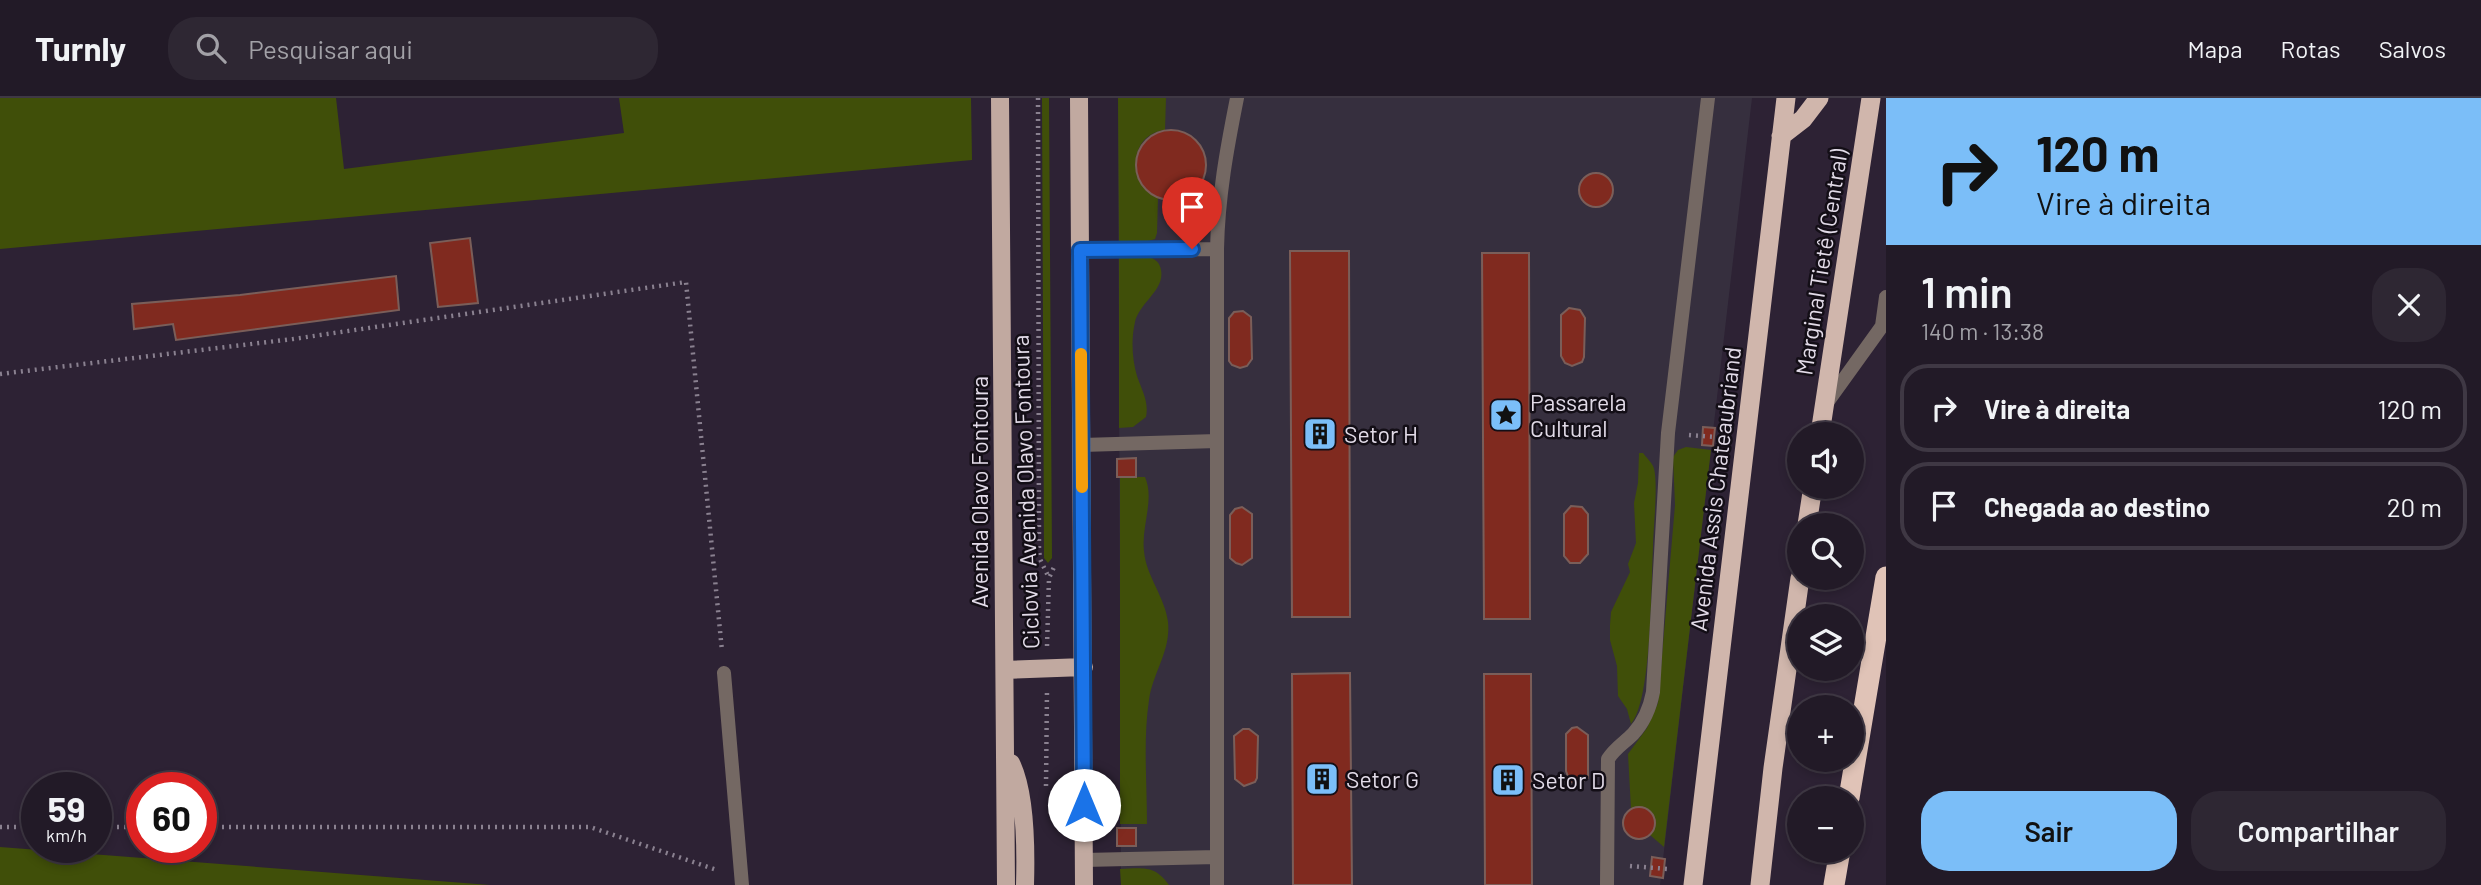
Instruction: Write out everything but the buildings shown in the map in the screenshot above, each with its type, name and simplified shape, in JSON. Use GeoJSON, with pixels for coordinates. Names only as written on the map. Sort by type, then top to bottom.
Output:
{"type":"FeatureCollection","features":[{"type":"Feature","properties":{"kind":"highway","name":"Avenida Assis Chateaubriand"},"geometry":{"type":"LineString","coordinates":[[1693,885],[1786,98]]}},
{"type":"Feature","properties":{"kind":"highway"},"geometry":{"type":"LineString","coordinates":[[1781,136],[1803,119],[1819,98]]}},
{"type":"Feature","properties":{"kind":"highway","name":"Marginal Tietê (Central)"},"geometry":{"type":"LineString","coordinates":[[1822,422],[1871,98]]}},
{"type":"Feature","properties":{"kind":"highway"},"geometry":{"type":"LineString","coordinates":[[1851,786],[1886,577]]}},
{"type":"Feature","properties":{"kind":"highway"},"geometry":{"type":"LineString","coordinates":[[1760,885],[1773,768],[1798,590]]}},
{"type":"Feature","properties":{"kind":"highway"},"geometry":{"type":"LineString","coordinates":[[1834,885],[1838,863]]}},
{"type":"Feature","properties":{"kind":"main road","name":"Avenida Olavo Fontoura"},"geometry":{"type":"LineString","coordinates":[[1000,98],[1006,885]]}},
{"type":"Feature","properties":{"kind":"main road"},"geometry":{"type":"LineString","coordinates":[[1079,98],[1084,885]]}},
{"type":"Feature","properties":{"kind":"main road"},"geometry":{"type":"LineString","coordinates":[[1004,670],[1084,667]]}},
{"type":"Feature","properties":{"kind":"main road"},"geometry":{"type":"LineString","coordinates":[[1005,751],[1015,771],[1022,812],[1025,885]]}},
{"type":"Feature","properties":{"kind":"lane"},"geometry":{"type":"LineString","coordinates":[[1217,885],[1217,249],[1222,177],[1237,98]]}},
{"type":"Feature","properties":{"kind":"lane"},"geometry":{"type":"LineString","coordinates":[[1607,885],[1608,759],[1643,722],[1653,692],[1668,433],[1708,98]]}},
{"type":"Feature","properties":{"kind":"lane"},"geometry":{"type":"LineString","coordinates":[[1080,250],[1217,249]]}},
{"type":"Feature","properties":{"kind":"lane"},"geometry":{"type":"LineString","coordinates":[[1824,406],[1882,327],[1886,298]]}},
{"type":"Feature","properties":{"kind":"lane"},"geometry":{"type":"LineString","coordinates":[[1082,444],[1217,441]]}},
{"type":"Feature","properties":{"kind":"lane"},"geometry":{"type":"LineString","coordinates":[[724,673],[742,881]]}},
{"type":"Feature","properties":{"kind":"lane"},"geometry":{"type":"LineString","coordinates":[[1084,860],[1217,857]]}},
{"type":"Feature","properties":{"kind":"path","name":"Ciclovia Avenida Olavo Fontoura"},"geometry":{"type":"LineString","coordinates":[[1038,98],[1039,549],[1040,559],[1049,578],[1046,791]]}},
{"type":"Feature","properties":{"kind":"path"},"geometry":{"type":"LineString","coordinates":[[0,374],[293,339],[686,282],[724,673]]}},
{"type":"Feature","properties":{"kind":"path"},"geometry":{"type":"LineString","coordinates":[[0,827],[21,827]]}},
{"type":"Feature","properties":{"kind":"path"},"geometry":{"type":"LineString","coordinates":[[217,827],[590,827],[742,881]]}},
{"type":"Feature","properties":{"kind":"path"},"geometry":{"type":"LineString","coordinates":[[1608,864],[1668,869]]}},
{"type":"Feature","properties":{"kind":"shaded area"},"geometry":{"type":"Polygon","coordinates":[[[1118,98],[1752,98],[1660,885],[1121,885],[1118,98]]]}},
{"type":"Feature","properties":{"kind":"green space"},"geometry":{"type":"Polygon","coordinates":[[[0,98],[336,98],[344,169],[624,133],[619,98],[971,98],[972,160],[0,249],[0,98]]]}},
{"type":"Feature","properties":{"kind":"green space"},"geometry":{"type":"Polygon","coordinates":[[[1042,98],[1049,98],[1052,558],[1048,563],[1044,558],[1042,98]]]}},
{"type":"Feature","properties":{"kind":"green space"},"geometry":{"type":"Polygon","coordinates":[[[1118,98],[1166,98],[1165,130],[1144,140],[1136,160],[1141,181],[1158,198],[1157,233],[1155,239],[1145,242],[1119,243],[1118,98]]]}},
{"type":"Feature","properties":{"kind":"green space"},"geometry":{"type":"Polygon","coordinates":[[[1144,256],[1155,260],[1159,264],[1161,277],[1156,290],[1137,315],[1133,335],[1134,363],[1146,401],[1146,417],[1133,427],[1119,428],[1119,257],[1144,256]]]}},
{"type":"Feature","properties":{"kind":"green space"},"geometry":{"type":"Polygon","coordinates":[[[1686,447],[1711,450],[1664,847],[1650,835],[1655,821],[1651,814],[1639,808],[1631,809],[1628,754],[1647,728],[1658,703],[1675,505],[1673,457],[1678,450],[1686,447]]]}},
{"type":"Feature","properties":{"kind":"green space"},"geometry":{"type":"Polygon","coordinates":[[[1639,453],[1643,453],[1653,466],[1656,493],[1647,667],[1638,711],[1631,724],[1627,709],[1618,696],[1617,666],[1610,640],[1610,625],[1611,612],[1630,572],[1628,564],[1636,543],[1634,503],[1639,453]]]}},
{"type":"Feature","properties":{"kind":"green space"},"geometry":{"type":"Polygon","coordinates":[[[1120,477],[1145,477],[1148,486],[1144,532],[1145,560],[1168,622],[1167,642],[1151,690],[1147,715],[1147,824],[1120,824],[1120,477]]]}},
{"type":"Feature","properties":{"kind":"green space"},"geometry":{"type":"Polygon","coordinates":[[[0,847],[21,849],[21,863],[112,863],[112,856],[126,857],[126,863],[206,863],[490,885],[0,885],[0,847]]]}},
{"type":"Feature","properties":{"kind":"green space"},"geometry":{"type":"Polygon","coordinates":[[[1120,869],[1148,869],[1159,874],[1169,885],[1121,885],[1120,869]]]}},
{"type":"Feature","properties":{"kind":"slow traffic"},"geometry":{"type":"LineString","coordinates":[[1081,354],[1082,487]]}},
{"type":"Feature","properties":{"kind":"place","name":"Passarela Cultural"},"geometry":{"type":"Point","coordinates":[1506,415]}},
{"type":"Feature","properties":{"kind":"place","name":"Setor H"},"geometry":{"type":"Point","coordinates":[1320,434]}},
{"type":"Feature","properties":{"kind":"place","name":"Setor G"},"geometry":{"type":"Point","coordinates":[1322,779]}},
{"type":"Feature","properties":{"kind":"place","name":"Setor D"},"geometry":{"type":"Point","coordinates":[1508,780]}},
{"type":"Feature","properties":{"kind":"route"},"geometry":{"type":"LineString","coordinates":[[1084,805],[1080,250],[1192,249]]}}]}
